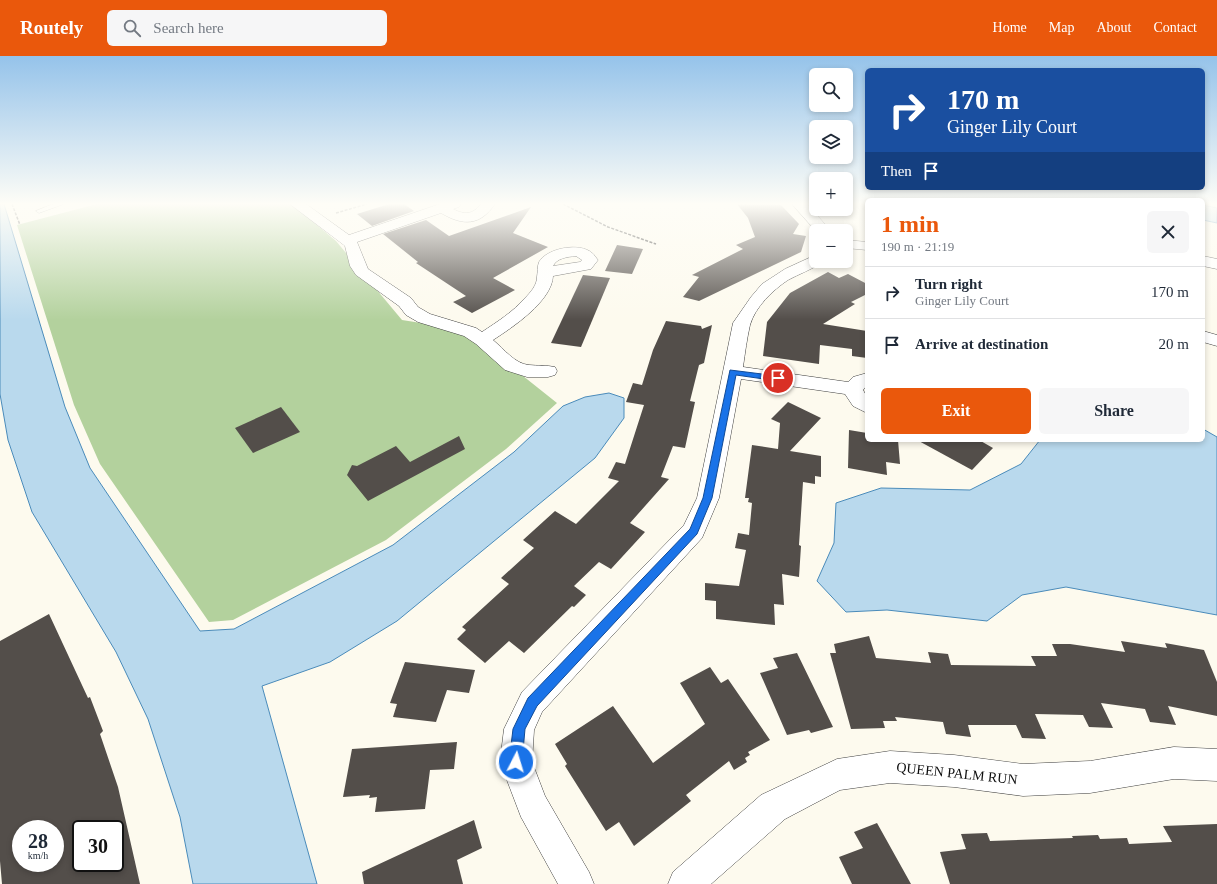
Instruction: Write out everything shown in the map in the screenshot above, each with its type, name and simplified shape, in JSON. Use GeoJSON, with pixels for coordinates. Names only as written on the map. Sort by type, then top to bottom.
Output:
{"type":"FeatureCollection","features":[{"type":"Feature","properties":{"kind":"street"},"geometry":{"type":"LineString","coordinates":[[348,243],[356,251],[357,266],[362,272],[405,302],[412,311],[424,318],[470,332],[482,340],[512,366],[527,371],[548,371]]}},
{"type":"Feature","properties":{"kind":"street"},"geometry":{"type":"LineString","coordinates":[[853,245],[865,246]]}},
{"type":"Feature","properties":{"kind":"street"},"geometry":{"type":"LineString","coordinates":[[1205,261],[1217,264]]}},
{"type":"Feature","properties":{"kind":"street"},"geometry":{"type":"LineString","coordinates":[[577,884],[532,806],[516,762],[519,729],[532,702],[694,531],[708,498],[739,332],[750,307],[756,299],[778,280],[809,264]]}},
{"type":"Feature","properties":{"kind":"street"},"geometry":{"type":"LineString","coordinates":[[482,340],[508,322],[537,296],[546,280],[546,272]]}},
{"type":"Feature","properties":{"kind":"street"},"geometry":{"type":"LineString","coordinates":[[1205,337],[1217,341]]}},
{"type":"Feature","properties":{"kind":"street"},"geometry":{"type":"LineString","coordinates":[[732,372],[860,384],[854,395],[865,405]]}},
{"type":"Feature","properties":{"kind":"street","name":"QUEEN PALM RUN"},"geometry":{"type":"LineString","coordinates":[[685,884],[773,807],[837,776],[890,766],[954,771],[1023,780],[1090,777],[1174,763],[1217,765]]}},
{"type":"Feature","properties":{"kind":"path"},"geometry":{"type":"LineString","coordinates":[[652,243],[656,244]]}},
{"type":"Feature","properties":{"kind":"green space"},"geometry":{"type":"Polygon","coordinates":[[[23,243],[337,243],[402,320],[465,330],[557,403],[506,449],[386,540],[233,620],[209,622],[100,464],[74,405],[23,243]]]}},
{"type":"Feature","properties":{"kind":"water"},"geometry":{"type":"Polygon","coordinates":[[[0,243],[16,243],[65,407],[90,468],[200,631],[234,629],[393,545],[514,452],[563,406],[585,397],[609,393],[624,398],[624,418],[595,458],[397,621],[330,662],[262,686],[317,884],[193,884],[180,817],[148,719],[116,652],[32,512],[8,440],[0,394],[0,243]]]}},
{"type":"Feature","properties":{"kind":"water"},"geometry":{"type":"Polygon","coordinates":[[[1205,430],[1217,437],[1217,615],[1066,587],[1022,595],[987,621],[887,610],[846,612],[817,581],[834,543],[836,503],[881,488],[970,490],[1021,464],[1038,442],[1205,442],[1205,430]]]}},
{"type":"Feature","properties":{"kind":"building"},"geometry":{"type":"Polygon","coordinates":[[[394,243],[537,243],[548,247],[493,278],[515,290],[472,313],[453,302],[466,296],[416,263],[418,262],[394,243]]]}},
{"type":"Feature","properties":{"kind":"building"},"geometry":{"type":"Polygon","coordinates":[[[742,243],[804,243],[801,252],[699,301],[683,297],[699,277],[692,275],[743,249],[736,245],[742,243]]]}},
{"type":"Feature","properties":{"kind":"building"},"geometry":{"type":"Polygon","coordinates":[[[617,245],[643,249],[632,274],[605,271],[617,245]]]}},
{"type":"Feature","properties":{"kind":"building"},"geometry":{"type":"Polygon","coordinates":[[[828,272],[839,278],[848,274],[865,283],[865,295],[851,302],[855,304],[823,324],[865,331],[865,358],[852,356],[852,349],[820,345],[819,364],[763,356],[767,322],[790,293],[828,272]]]}},
{"type":"Feature","properties":{"kind":"building"},"geometry":{"type":"Polygon","coordinates":[[[583,275],[610,278],[581,347],[551,343],[583,275]]]}},
{"type":"Feature","properties":{"kind":"building"},"geometry":{"type":"Polygon","coordinates":[[[666,321],[701,326],[702,329],[712,325],[704,363],[699,365],[690,401],[695,402],[685,448],[673,446],[661,477],[669,479],[630,523],[645,532],[611,569],[599,562],[574,586],[586,595],[574,607],[572,606],[524,653],[509,641],[485,663],[457,639],[466,630],[462,627],[509,584],[501,578],[534,548],[523,540],[555,511],[576,524],[619,481],[608,478],[616,462],[625,464],[644,405],[626,402],[633,383],[642,385],[653,350],[666,321]]]}},
{"type":"Feature","properties":{"kind":"building"},"geometry":{"type":"Polygon","coordinates":[[[788,402],[821,418],[790,451],[821,456],[821,477],[815,476],[815,484],[803,482],[799,545],[801,546],[799,577],[782,574],[784,605],[774,604],[775,625],[716,619],[716,601],[705,600],[705,583],[739,586],[746,550],[735,548],[738,533],[749,535],[752,503],[748,502],[749,498],[745,498],[752,445],[778,449],[780,423],[771,419],[788,402]]]}},
{"type":"Feature","properties":{"kind":"building"},"geometry":{"type":"Polygon","coordinates":[[[281,407],[300,432],[253,453],[235,428],[281,407]]]}},
{"type":"Feature","properties":{"kind":"building"},"geometry":{"type":"Polygon","coordinates":[[[849,430],[865,433],[865,442],[898,442],[900,464],[886,462],[887,475],[848,468],[849,430]]]}},
{"type":"Feature","properties":{"kind":"building"},"geometry":{"type":"Polygon","coordinates":[[[459,436],[465,449],[368,501],[347,475],[352,465],[357,466],[396,446],[410,462],[459,436]]]}},
{"type":"Feature","properties":{"kind":"building"},"geometry":{"type":"Polygon","coordinates":[[[921,442],[982,442],[993,448],[972,470],[921,442]]]}},
{"type":"Feature","properties":{"kind":"building"},"geometry":{"type":"Polygon","coordinates":[[[49,614],[88,698],[90,697],[103,731],[100,734],[118,787],[140,884],[2,884],[0,861],[0,641],[49,614]]]}},
{"type":"Feature","properties":{"kind":"building"},"geometry":{"type":"Polygon","coordinates":[[[869,636],[876,658],[931,663],[928,652],[948,654],[951,665],[1036,666],[1031,656],[1057,656],[1052,644],[1070,644],[1125,652],[1121,641],[1167,648],[1165,643],[1204,650],[1217,682],[1217,716],[1168,706],[1176,725],[1150,722],[1145,709],[1101,703],[1113,728],[1089,727],[1083,715],[1035,714],[1046,739],[1022,738],[1016,725],[968,725],[971,737],[946,734],[943,722],[895,717],[897,721],[883,721],[885,728],[851,729],[830,653],[836,653],[834,644],[869,636]]]}},
{"type":"Feature","properties":{"kind":"building"},"geometry":{"type":"Polygon","coordinates":[[[797,653],[833,727],[811,733],[809,730],[787,735],[760,673],[778,668],[773,658],[797,653]]]}},
{"type":"Feature","properties":{"kind":"building"},"geometry":{"type":"Polygon","coordinates":[[[405,662],[475,670],[469,693],[447,690],[436,722],[393,717],[397,704],[390,703],[405,662]]]}},
{"type":"Feature","properties":{"kind":"building"},"geometry":{"type":"Polygon","coordinates":[[[710,667],[721,683],[728,679],[770,740],[748,752],[750,755],[745,758],[747,762],[734,770],[729,761],[686,795],[691,801],[634,846],[619,822],[606,831],[565,766],[567,764],[555,744],[613,706],[653,763],[705,724],[680,683],[710,667]]]}},
{"type":"Feature","properties":{"kind":"building"},"geometry":{"type":"Polygon","coordinates":[[[457,742],[454,769],[430,770],[425,809],[375,812],[377,797],[369,798],[370,795],[343,797],[352,749],[457,742]]]}},
{"type":"Feature","properties":{"kind":"building"},"geometry":{"type":"Polygon","coordinates":[[[474,820],[482,848],[457,860],[463,884],[364,884],[362,872],[474,820]]]}},
{"type":"Feature","properties":{"kind":"building"},"geometry":{"type":"Polygon","coordinates":[[[877,823],[911,884],[852,884],[839,857],[863,848],[854,832],[877,823]]]}},
{"type":"Feature","properties":{"kind":"building"},"geometry":{"type":"Polygon","coordinates":[[[1217,824],[1217,884],[950,884],[940,852],[966,849],[961,834],[987,833],[990,841],[1073,838],[1072,836],[1098,835],[1100,839],[1127,838],[1129,844],[1172,842],[1163,826],[1217,824]]]}},
{"type":"Feature","properties":{"kind":"route"},"geometry":{"type":"LineString","coordinates":[[516,762],[519,729],[532,702],[694,531],[708,498],[732,372],[778,378]]}}]}
